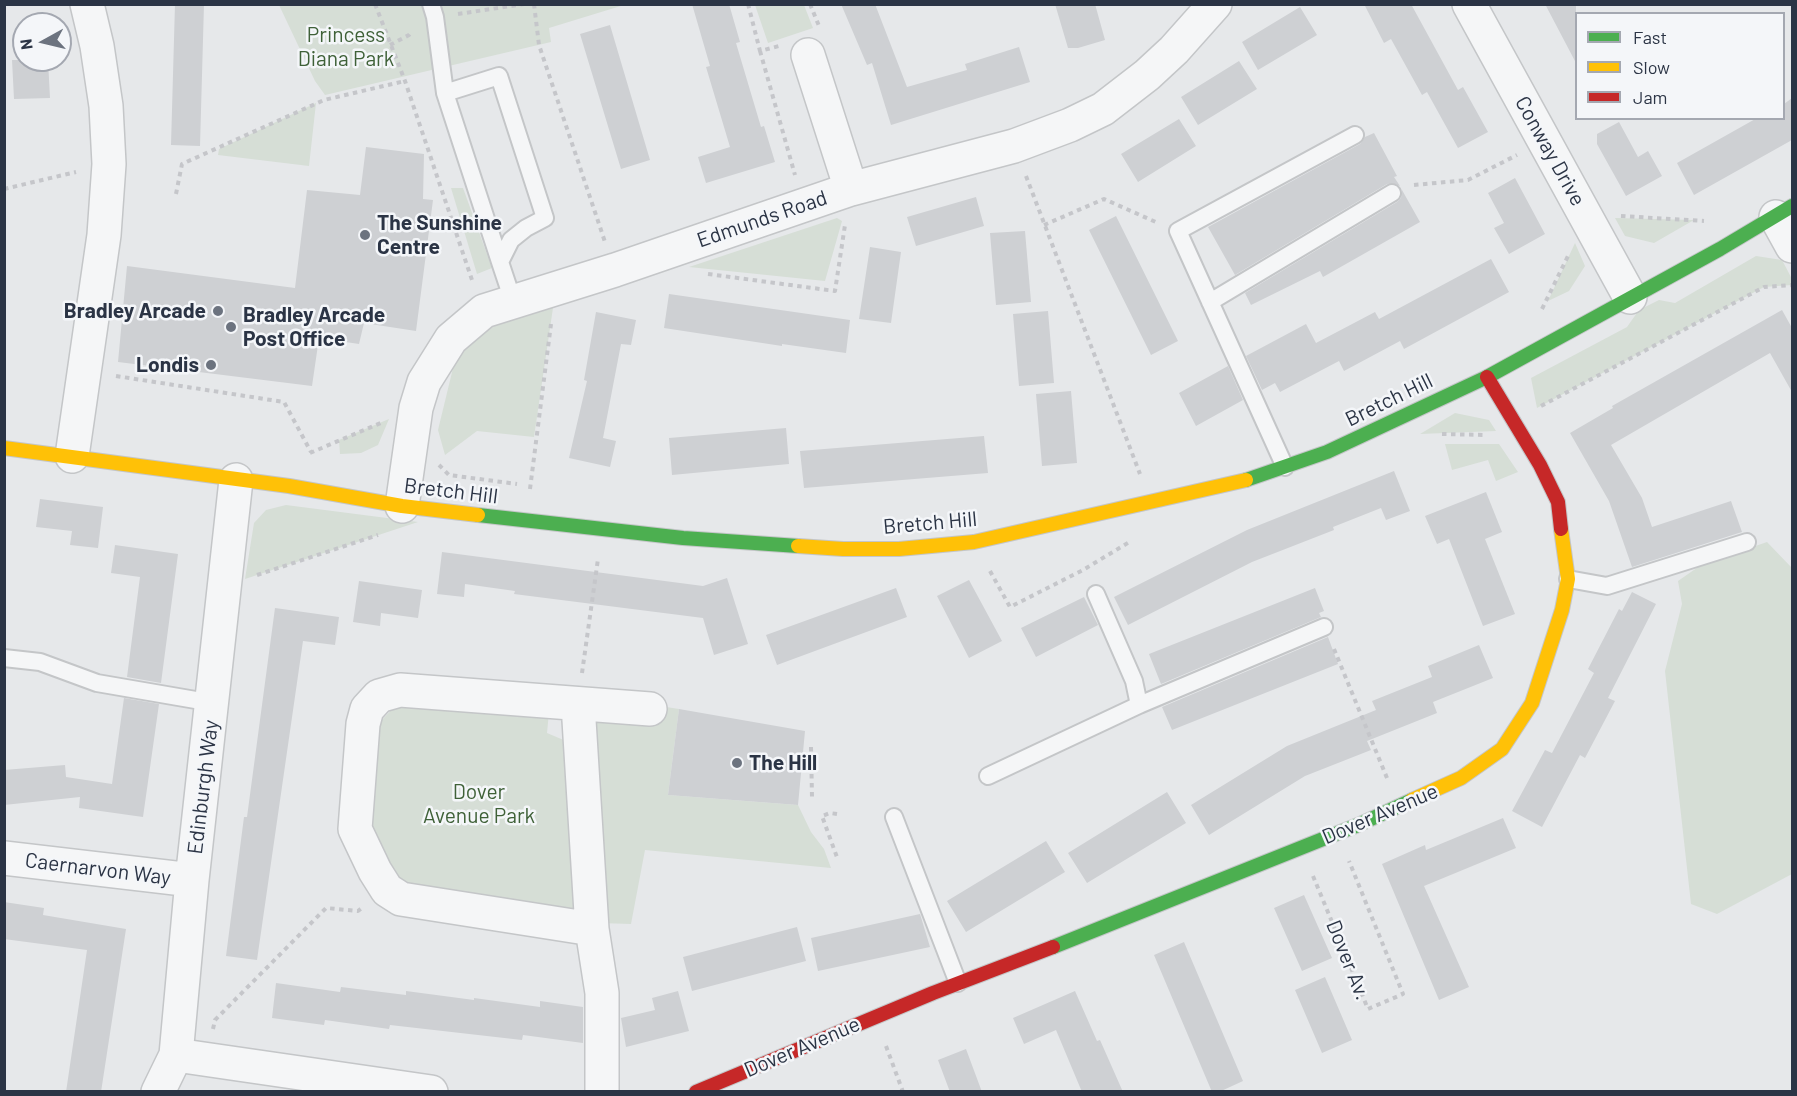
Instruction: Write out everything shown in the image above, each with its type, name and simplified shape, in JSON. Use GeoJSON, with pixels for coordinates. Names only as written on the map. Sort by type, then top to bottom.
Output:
{"type":"FeatureCollection","features":[{"type":"Feature","properties":{"kind":"street"},"geometry":{"type":"LineString","coordinates":[[72,456],[104,235],[109,164],[106,106],[97,46],[87,4]]}},
{"type":"Feature","properties":{"kind":"street","name":"Conway Drive"},"geometry":{"type":"LineString","coordinates":[[1469,4],[1630,297]]}},
{"type":"Feature","properties":{"kind":"street","name":"Edmunds Road"},"geometry":{"type":"LineString","coordinates":[[394,519],[416,408],[424,382],[451,339],[499,306],[615,270],[851,189],[1014,146],[1070,125],[1103,109],[1147,75],[1198,10]]}},
{"type":"Feature","properties":{"kind":"street"},"geometry":{"type":"LineString","coordinates":[[794,50],[851,189]]}},
{"type":"Feature","properties":{"kind":"street"},"geometry":{"type":"LineString","coordinates":[[1784,212],[1792,246]]}},
{"type":"Feature","properties":{"kind":"street","name":"Bretch Hill"},"geometry":{"type":"LineString","coordinates":[[4,448],[290,486],[394,519],[526,521],[771,545],[899,549],[974,542],[1262,476],[1327,452],[1487,377],[1784,212]]}},
{"type":"Feature","properties":{"kind":"street","name":"Dover Avenue"},"geometry":{"type":"LineString","coordinates":[[696,1092],[958,983],[1089,934],[1338,833],[1461,778],[1502,748],[1532,703],[1562,610],[1568,579],[1557,502],[1540,465],[1487,377]]}},
{"type":"Feature","properties":{"kind":"street","name":"Edinburgh Way"},"geometry":{"type":"LineString","coordinates":[[158,1092],[191,1057],[192,880],[236,480]]}},
{"type":"Feature","properties":{"kind":"street"},"geometry":{"type":"LineString","coordinates":[[592,929],[401,899],[387,890],[375,872],[356,829],[363,724],[367,709],[379,696],[400,690],[650,709]]}},
{"type":"Feature","properties":{"kind":"street"},"geometry":{"type":"LineString","coordinates":[[578,704],[592,929],[602,993],[602,1092]]}},
{"type":"Feature","properties":{"kind":"street","name":"Caernarvon Way"},"geometry":{"type":"LineString","coordinates":[[4,858],[192,880]]}},
{"type":"Feature","properties":{"kind":"street"},"geometry":{"type":"LineString","coordinates":[[191,1057],[431,1092]]}},
{"type":"Feature","properties":{"kind":"lane"},"geometry":{"type":"LineString","coordinates":[[433,11],[445,93],[500,262],[499,306]]}},
{"type":"Feature","properties":{"kind":"lane"},"geometry":{"type":"LineString","coordinates":[[445,93],[499,75],[545,218],[526,228],[511,240],[500,262]]}},
{"type":"Feature","properties":{"kind":"lane"},"geometry":{"type":"LineString","coordinates":[[1285,467],[1178,231],[1355,135]]}},
{"type":"Feature","properties":{"kind":"lane"},"geometry":{"type":"LineString","coordinates":[[1210,302],[1392,193]]}},
{"type":"Feature","properties":{"kind":"lane"},"geometry":{"type":"LineString","coordinates":[[1568,579],[1607,586],[1747,542]]}},
{"type":"Feature","properties":{"kind":"lane"},"geometry":{"type":"LineString","coordinates":[[1096,594],[1134,681],[1140,705]]}},
{"type":"Feature","properties":{"kind":"lane"},"geometry":{"type":"LineString","coordinates":[[988,776],[1140,705],[1324,627]]}},
{"type":"Feature","properties":{"kind":"lane"},"geometry":{"type":"LineString","coordinates":[[4,658],[40,662],[97,683],[213,703]]}},
{"type":"Feature","properties":{"kind":"lane"},"geometry":{"type":"LineString","coordinates":[[894,818],[958,983]]}},
{"type":"Feature","properties":{"kind":"path"},"geometry":{"type":"LineString","coordinates":[[375,4],[405,81],[471,278],[499,306]]}},
{"type":"Feature","properties":{"kind":"path"},"geometry":{"type":"LineString","coordinates":[[433,11],[524,4]]}},
{"type":"Feature","properties":{"kind":"path"},"geometry":{"type":"LineString","coordinates":[[534,4],[539,45],[615,270]]}},
{"type":"Feature","properties":{"kind":"path"},"geometry":{"type":"LineString","coordinates":[[748,4],[804,204]]}},
{"type":"Feature","properties":{"kind":"path"},"geometry":{"type":"LineString","coordinates":[[390,45],[409,35],[415,27]]}},
{"type":"Feature","properties":{"kind":"path"},"geometry":{"type":"LineString","coordinates":[[760,51],[794,50]]}},
{"type":"Feature","properties":{"kind":"path"},"geometry":{"type":"LineString","coordinates":[[176,194],[182,164],[324,100],[405,81]]}},
{"type":"Feature","properties":{"kind":"path"},"geometry":{"type":"LineString","coordinates":[[1392,193],[1409,185],[1468,180],[1545,140]]}},
{"type":"Feature","properties":{"kind":"path"},"geometry":{"type":"LineString","coordinates":[[1014,146],[1151,503]]}},
{"type":"Feature","properties":{"kind":"path"},"geometry":{"type":"LineString","coordinates":[[4,189],[109,164]]}},
{"type":"Feature","properties":{"kind":"path"},"geometry":{"type":"LineString","coordinates":[[699,272],[835,291],[851,189]]}},
{"type":"Feature","properties":{"kind":"path"},"geometry":{"type":"LineString","coordinates":[[1044,225],[1104,199],[1178,231]]}},
{"type":"Feature","properties":{"kind":"path"},"geometry":{"type":"LineString","coordinates":[[1555,340],[1542,309],[1578,235],[1605,215],[1709,221],[1720,249]]}},
{"type":"Feature","properties":{"kind":"path"},"geometry":{"type":"LineString","coordinates":[[1514,420],[1764,287],[1792,285]]}},
{"type":"Feature","properties":{"kind":"path"},"geometry":{"type":"LineString","coordinates":[[526,521],[556,288]]}},
{"type":"Feature","properties":{"kind":"path"},"geometry":{"type":"LineString","coordinates":[[85,372],[284,402],[311,452]]}},
{"type":"Feature","properties":{"kind":"path"},"geometry":{"type":"LineString","coordinates":[[290,486],[297,458],[416,408]]}},
{"type":"Feature","properties":{"kind":"path"},"geometry":{"type":"LineString","coordinates":[[438,463],[449,475],[530,486]]}},
{"type":"Feature","properties":{"kind":"path"},"geometry":{"type":"LineString","coordinates":[[225,585],[394,519]]}},
{"type":"Feature","properties":{"kind":"path"},"geometry":{"type":"LineString","coordinates":[[578,704],[603,530]]}},
{"type":"Feature","properties":{"kind":"path"},"geometry":{"type":"LineString","coordinates":[[1324,627],[1399,806]]}},
{"type":"Feature","properties":{"kind":"path"},"geometry":{"type":"LineString","coordinates":[[811,747],[812,797]]}},
{"type":"Feature","properties":{"kind":"path"},"geometry":{"type":"LineString","coordinates":[[837,814],[830,813],[822,816],[838,860]]}},
{"type":"Feature","properties":{"kind":"path","name":"Dover Av."},"geometry":{"type":"LineString","coordinates":[[1301,847],[1368,1009],[1403,994],[1338,833]]}},
{"type":"Feature","properties":{"kind":"path"},"geometry":{"type":"LineString","coordinates":[[191,1057],[215,1020],[326,908],[358,911],[387,890]]}},
{"type":"Feature","properties":{"kind":"path","name":"Dover Avenue"},"geometry":{"type":"LineString","coordinates":[[875,1017],[903,1092]]}},
{"type":"Feature","properties":{"kind":"green space","name":"Princess Diana Park"},"geometry":{"type":"Polygon","coordinates":[[[279,5],[624,5],[549,28],[551,42],[325,95],[315,81],[279,5]]]}},
{"type":"Feature","properties":{"kind":"green space"},"geometry":{"type":"Polygon","coordinates":[[[755,5],[804,5],[813,28],[768,43],[755,5]]]}},
{"type":"Feature","properties":{"kind":"green space"},"geometry":{"type":"Polygon","coordinates":[[[316,103],[309,166],[218,155],[219,149],[316,103]]]}},
{"type":"Feature","properties":{"kind":"green space"},"geometry":{"type":"Polygon","coordinates":[[[451,188],[463,188],[492,268],[477,274],[451,188]]]}},
{"type":"Feature","properties":{"kind":"green space"},"geometry":{"type":"Polygon","coordinates":[[[837,218],[842,221],[825,281],[689,267],[837,218]]]}},
{"type":"Feature","properties":{"kind":"green space"},"geometry":{"type":"Polygon","coordinates":[[[1615,218],[1694,220],[1654,243],[1625,236],[1615,218]]]}},
{"type":"Feature","properties":{"kind":"green space"},"geometry":{"type":"Polygon","coordinates":[[[1575,243],[1585,266],[1569,291],[1548,301],[1575,243]]]}},
{"type":"Feature","properties":{"kind":"green space"},"geometry":{"type":"Polygon","coordinates":[[[1756,256],[1782,260],[1792,279],[1792,285],[1764,287],[1537,408],[1531,378],[1627,327],[1639,310],[1659,300],[1675,303],[1756,256]]]}},
{"type":"Feature","properties":{"kind":"green space"},"geometry":{"type":"Polygon","coordinates":[[[554,301],[534,437],[477,431],[445,455],[438,430],[454,364],[467,346],[498,323],[554,301]]]}},
{"type":"Feature","properties":{"kind":"green space"},"geometry":{"type":"Polygon","coordinates":[[[1455,413],[1489,420],[1496,431],[1420,434],[1455,413]]]}},
{"type":"Feature","properties":{"kind":"green space"},"geometry":{"type":"Polygon","coordinates":[[[389,419],[378,445],[361,453],[340,454],[339,440],[389,419]]]}},
{"type":"Feature","properties":{"kind":"green space"},"geometry":{"type":"Polygon","coordinates":[[[1445,444],[1499,444],[1518,472],[1496,481],[1488,460],[1452,470],[1445,444]]]}},
{"type":"Feature","properties":{"kind":"green space"},"geometry":{"type":"Polygon","coordinates":[[[286,505],[418,522],[245,579],[254,523],[266,510],[286,505]]]}},
{"type":"Feature","properties":{"kind":"green space"},"geometry":{"type":"Polygon","coordinates":[[[1767,542],[1792,568],[1792,874],[1717,914],[1691,904],[1665,671],[1682,604],[1678,581],[1701,565],[1767,542]]]}},
{"type":"Feature","properties":{"kind":"green space","name":"Dover Avenue Park"},"geometry":{"type":"Polygon","coordinates":[[[399,702],[549,712],[547,733],[573,744],[583,918],[400,883],[366,812],[377,725],[399,702]]]}},
{"type":"Feature","properties":{"kind":"green space"},"geometry":{"type":"Polygon","coordinates":[[[660,706],[679,709],[668,795],[798,805],[811,832],[824,849],[831,868],[645,850],[631,924],[599,923],[594,718],[659,724],[660,706]]]}},
{"type":"Feature","properties":{"kind":"building"},"geometry":{"type":"Polygon","coordinates":[[[175,4],[204,4],[200,146],[171,145],[175,4]]]}},
{"type":"Feature","properties":{"kind":"building"},"geometry":{"type":"Polygon","coordinates":[[[692,4],[729,4],[740,42],[736,43],[761,127],[764,126],[775,162],[706,183],[698,157],[730,147],[706,67],[710,66],[692,4]]]}},
{"type":"Feature","properties":{"kind":"building"},"geometry":{"type":"Polygon","coordinates":[[[841,4],[875,4],[907,87],[967,70],[965,64],[1019,47],[1030,82],[891,125],[872,63],[867,65],[841,4]]]}},
{"type":"Feature","properties":{"kind":"building"},"geometry":{"type":"Polygon","coordinates":[[[1055,4],[1095,4],[1105,40],[1078,48],[1068,48],[1055,4]]]}},
{"type":"Feature","properties":{"kind":"building"},"geometry":{"type":"Polygon","coordinates":[[[1364,4],[1411,4],[1458,90],[1463,87],[1488,132],[1458,148],[1427,92],[1422,95],[1391,39],[1384,43],[1364,4]]]}},
{"type":"Feature","properties":{"kind":"building"},"geometry":{"type":"Polygon","coordinates":[[[1545,4],[1576,4],[1575,61],[1545,4]]]}},
{"type":"Feature","properties":{"kind":"building"},"geometry":{"type":"Polygon","coordinates":[[[1300,7],[1317,35],[1258,70],[1242,42],[1300,7]]]}},
{"type":"Feature","properties":{"kind":"building"},"geometry":{"type":"Polygon","coordinates":[[[610,25],[650,160],[621,169],[580,34],[610,25]]]}},
{"type":"Feature","properties":{"kind":"building"},"geometry":{"type":"Polygon","coordinates":[[[1239,61],[1257,89],[1198,125],[1181,97],[1239,61]]]}},
{"type":"Feature","properties":{"kind":"building"},"geometry":{"type":"Polygon","coordinates":[[[13,72],[49,72],[50,98],[14,99],[13,72]]]}},
{"type":"Feature","properties":{"kind":"building"},"geometry":{"type":"Polygon","coordinates":[[[1792,98],[1792,140],[1694,195],[1677,163],[1753,120],[1785,120],[1785,103],[1792,98]]]}},
{"type":"Feature","properties":{"kind":"building"},"geometry":{"type":"Polygon","coordinates":[[[1179,119],[1196,146],[1138,182],[1121,154],[1179,119]]]}},
{"type":"Feature","properties":{"kind":"building"},"geometry":{"type":"Polygon","coordinates":[[[1619,122],[1638,157],[1648,151],[1662,176],[1626,196],[1597,144],[1597,134],[1619,122]]]}},
{"type":"Feature","properties":{"kind":"building"},"geometry":{"type":"Polygon","coordinates":[[[1374,133],[1400,186],[1387,184],[1235,275],[1208,227],[1360,144],[1365,137],[1374,133]]]}},
{"type":"Feature","properties":{"kind":"building"},"geometry":{"type":"Polygon","coordinates":[[[366,147],[424,154],[423,199],[433,200],[416,331],[364,323],[359,344],[319,338],[312,386],[118,362],[127,266],[295,288],[307,190],[360,195],[366,147]]]}},
{"type":"Feature","properties":{"kind":"building"},"geometry":{"type":"Polygon","coordinates":[[[1515,178],[1545,234],[1509,254],[1494,228],[1504,223],[1488,193],[1515,178]]]}},
{"type":"Feature","properties":{"kind":"building"},"geometry":{"type":"Polygon","coordinates":[[[1402,190],[1420,222],[1323,277],[1320,271],[1251,305],[1245,293],[1397,202],[1401,198],[1402,190]]]}},
{"type":"Feature","properties":{"kind":"building"},"geometry":{"type":"Polygon","coordinates":[[[976,197],[984,226],[916,246],[907,217],[976,197]]]}},
{"type":"Feature","properties":{"kind":"building"},"geometry":{"type":"Polygon","coordinates":[[[1116,216],[1178,341],[1151,355],[1089,230],[1116,216]]]}},
{"type":"Feature","properties":{"kind":"building"},"geometry":{"type":"Polygon","coordinates":[[[1025,231],[1031,302],[996,305],[990,233],[1025,231]]]}},
{"type":"Feature","properties":{"kind":"building"},"geometry":{"type":"Polygon","coordinates":[[[870,247],[901,252],[891,323],[859,319],[870,247]]]}},
{"type":"Feature","properties":{"kind":"building"},"geometry":{"type":"Polygon","coordinates":[[[1491,259],[1509,292],[1404,349],[1400,341],[1344,371],[1339,361],[1280,392],[1275,383],[1262,390],[1246,356],[1306,324],[1316,343],[1375,312],[1379,319],[1491,259]]]}},
{"type":"Feature","properties":{"kind":"building"},"geometry":{"type":"Polygon","coordinates":[[[669,294],[850,320],[846,353],[664,328],[669,294]]]}},
{"type":"Feature","properties":{"kind":"building"},"geometry":{"type":"Polygon","coordinates":[[[1782,310],[1792,328],[1792,392],[1770,353],[1611,445],[1642,498],[1652,527],[1731,501],[1742,532],[1632,567],[1609,501],[1570,433],[1613,408],[1612,406],[1782,310]]]}},
{"type":"Feature","properties":{"kind":"building"},"geometry":{"type":"Polygon","coordinates":[[[1048,311],[1054,383],[1019,386],[1013,314],[1048,311]]]}},
{"type":"Feature","properties":{"kind":"building"},"geometry":{"type":"Polygon","coordinates":[[[596,312],[636,320],[631,345],[621,344],[603,438],[616,441],[610,467],[569,458],[587,381],[584,380],[596,312]]]}},
{"type":"Feature","properties":{"kind":"building"},"geometry":{"type":"Polygon","coordinates":[[[1228,366],[1243,400],[1196,426],[1179,393],[1228,366]]]}},
{"type":"Feature","properties":{"kind":"building"},"geometry":{"type":"Polygon","coordinates":[[[1071,391],[1077,463],[1042,466],[1036,394],[1071,391]]]}},
{"type":"Feature","properties":{"kind":"building"},"geometry":{"type":"Polygon","coordinates":[[[786,428],[789,464],[672,475],[669,438],[786,428]]]}},
{"type":"Feature","properties":{"kind":"building"},"geometry":{"type":"Polygon","coordinates":[[[984,436],[988,473],[804,488],[800,451],[984,436]]]}},
{"type":"Feature","properties":{"kind":"building"},"geometry":{"type":"Polygon","coordinates":[[[1394,471],[1410,511],[1386,520],[1381,508],[1333,527],[1334,530],[1252,562],[1128,625],[1114,597],[1247,530],[1394,471]]]}},
{"type":"Feature","properties":{"kind":"building"},"geometry":{"type":"Polygon","coordinates":[[[1486,492],[1502,532],[1485,539],[1515,614],[1483,626],[1449,539],[1437,544],[1425,516],[1486,492]]]}},
{"type":"Feature","properties":{"kind":"building"},"geometry":{"type":"Polygon","coordinates":[[[40,499],[103,507],[98,548],[70,545],[72,531],[36,527],[40,499]]]}},
{"type":"Feature","properties":{"kind":"building"},"geometry":{"type":"Polygon","coordinates":[[[115,545],[178,554],[161,683],[127,677],[140,577],[111,573],[115,545]]]}},
{"type":"Feature","properties":{"kind":"building"},"geometry":{"type":"Polygon","coordinates":[[[442,552],[703,586],[727,578],[748,644],[714,655],[703,618],[514,594],[515,591],[465,584],[464,597],[437,594],[442,552]]]}},
{"type":"Feature","properties":{"kind":"building"},"geometry":{"type":"Polygon","coordinates":[[[969,580],[1002,641],[969,658],[937,596],[969,580]]]}},
{"type":"Feature","properties":{"kind":"building"},"geometry":{"type":"Polygon","coordinates":[[[359,581],[422,590],[418,618],[381,613],[380,626],[353,622],[359,581]]]}},
{"type":"Feature","properties":{"kind":"building"},"geometry":{"type":"Polygon","coordinates":[[[896,588],[907,617],[777,665],[766,635],[896,588]]]}},
{"type":"Feature","properties":{"kind":"building"},"geometry":{"type":"Polygon","coordinates":[[[1315,588],[1324,611],[1319,613],[1321,617],[1161,684],[1149,654],[1315,588]]]}},
{"type":"Feature","properties":{"kind":"building"},"geometry":{"type":"Polygon","coordinates":[[[1632,592],[1656,604],[1608,698],[1615,701],[1585,758],[1580,755],[1542,827],[1512,811],[1545,750],[1552,753],[1594,673],[1588,669],[1619,609],[1622,611],[1632,592]]]}},
{"type":"Feature","properties":{"kind":"building"},"geometry":{"type":"Polygon","coordinates":[[[1084,597],[1098,625],[1036,657],[1021,628],[1084,597]]]}},
{"type":"Feature","properties":{"kind":"building"},"geometry":{"type":"Polygon","coordinates":[[[275,608],[339,617],[335,645],[303,641],[257,960],[226,956],[275,608]]]}},
{"type":"Feature","properties":{"kind":"building"},"geometry":{"type":"Polygon","coordinates":[[[1328,637],[1338,664],[1172,730],[1162,707],[1328,637]]]}},
{"type":"Feature","properties":{"kind":"building"},"geometry":{"type":"Polygon","coordinates":[[[1479,645],[1493,678],[1433,702],[1437,713],[1367,741],[1371,750],[1305,776],[1209,835],[1191,805],[1287,746],[1376,710],[1372,701],[1432,677],[1428,666],[1479,645]]]}},
{"type":"Feature","properties":{"kind":"building"},"geometry":{"type":"Polygon","coordinates":[[[124,698],[159,704],[143,817],[79,808],[80,797],[4,805],[4,770],[65,765],[66,777],[112,784],[124,698]]]}},
{"type":"Feature","properties":{"kind":"building","name":"The Hill"},"geometry":{"type":"Polygon","coordinates":[[[679,709],[805,731],[798,805],[668,795],[679,709]]]}},
{"type":"Feature","properties":{"kind":"building"},"geometry":{"type":"Polygon","coordinates":[[[1167,792],[1186,823],[1087,883],[1068,853],[1167,792]]]}},
{"type":"Feature","properties":{"kind":"building"},"geometry":{"type":"Polygon","coordinates":[[[1503,818],[1516,848],[1424,886],[1469,987],[1439,1000],[1382,864],[1425,845],[1426,850],[1503,818]]]}},
{"type":"Feature","properties":{"kind":"building"},"geometry":{"type":"Polygon","coordinates":[[[1046,841],[1065,872],[966,932],[947,901],[1046,841]]]}},
{"type":"Feature","properties":{"kind":"building"},"geometry":{"type":"Polygon","coordinates":[[[1304,895],[1332,958],[1302,971],[1274,908],[1304,895]]]}},
{"type":"Feature","properties":{"kind":"building"},"geometry":{"type":"Polygon","coordinates":[[[4,902],[44,908],[43,915],[126,929],[101,1092],[66,1092],[87,950],[4,939],[4,902]]]}},
{"type":"Feature","properties":{"kind":"building"},"geometry":{"type":"Polygon","coordinates":[[[920,914],[930,947],[818,971],[811,938],[920,914]]]}},
{"type":"Feature","properties":{"kind":"building"},"geometry":{"type":"Polygon","coordinates":[[[797,927],[806,961],[692,991],[683,957],[797,927]]]}},
{"type":"Feature","properties":{"kind":"building"},"geometry":{"type":"Polygon","coordinates":[[[1184,942],[1243,1081],[1219,1092],[1212,1092],[1154,955],[1184,942]]]}},
{"type":"Feature","properties":{"kind":"building"},"geometry":{"type":"Polygon","coordinates":[[[1325,977],[1352,1040],[1322,1053],[1295,990],[1325,977]]]}},
{"type":"Feature","properties":{"kind":"building"},"geometry":{"type":"Polygon","coordinates":[[[276,983],[340,992],[341,987],[406,995],[406,991],[540,1007],[540,1001],[583,1007],[583,1043],[523,1035],[522,1040],[390,1025],[389,1029],[325,1020],[324,1025],[272,1018],[276,983]]]}},
{"type":"Feature","properties":{"kind":"building"},"geometry":{"type":"Polygon","coordinates":[[[678,991],[689,1031],[626,1047],[621,1018],[655,1010],[652,998],[678,991]]]}},
{"type":"Feature","properties":{"kind":"building"},"geometry":{"type":"Polygon","coordinates":[[[1075,991],[1123,1092],[1082,1092],[1056,1030],[1024,1044],[1013,1018],[1075,991]]]}},
{"type":"Feature","properties":{"kind":"building"},"geometry":{"type":"Polygon","coordinates":[[[966,1049],[982,1092],[950,1092],[938,1060],[966,1049]]]}},
{"type":"Feature","properties":{"kind":"traffic: fast"},"geometry":{"type":"LineString","coordinates":[[1246,480],[1327,452],[1487,377],[1720,249],[1792,206]]}},
{"type":"Feature","properties":{"kind":"traffic: fast"},"geometry":{"type":"LineString","coordinates":[[478,515],[683,538],[798,546]]}},
{"type":"Feature","properties":{"kind":"traffic: fast"},"geometry":{"type":"LineString","coordinates":[[1053,947],[1358,825],[1412,800]]}},
{"type":"Feature","properties":{"kind":"traffic: slow"},"geometry":{"type":"LineString","coordinates":[[4,448],[289,486],[402,506],[478,515]]}},
{"type":"Feature","properties":{"kind":"traffic: slow"},"geometry":{"type":"LineString","coordinates":[[798,546],[899,549],[974,542],[1246,480]]}},
{"type":"Feature","properties":{"kind":"traffic: slow"},"geometry":{"type":"LineString","coordinates":[[1412,800],[1461,778],[1502,749],[1532,703],[1562,610],[1568,579],[1561,529]]}},
{"type":"Feature","properties":{"kind":"traffic: jam"},"geometry":{"type":"LineString","coordinates":[[1487,377],[1540,465],[1558,502],[1561,529]]}},
{"type":"Feature","properties":{"kind":"traffic: jam"},"geometry":{"type":"LineString","coordinates":[[696,1092],[933,993],[1053,947]]}},
{"type":"Feature","properties":{"kind":"place","name":"The Sunshine Centre"},"geometry":{"type":"Point","coordinates":[365,235]}},
{"type":"Feature","properties":{"kind":"place","name":"Bradley Arcade"},"geometry":{"type":"Point","coordinates":[218,311]}},
{"type":"Feature","properties":{"kind":"place","name":"Bradley Arcade Post Office"},"geometry":{"type":"Point","coordinates":[231,327]}},
{"type":"Feature","properties":{"kind":"place","name":"Londis"},"geometry":{"type":"Point","coordinates":[211,365]}},
{"type":"Feature","properties":{"kind":"place","name":"The Hill"},"geometry":{"type":"Point","coordinates":[737,763]}}]}
